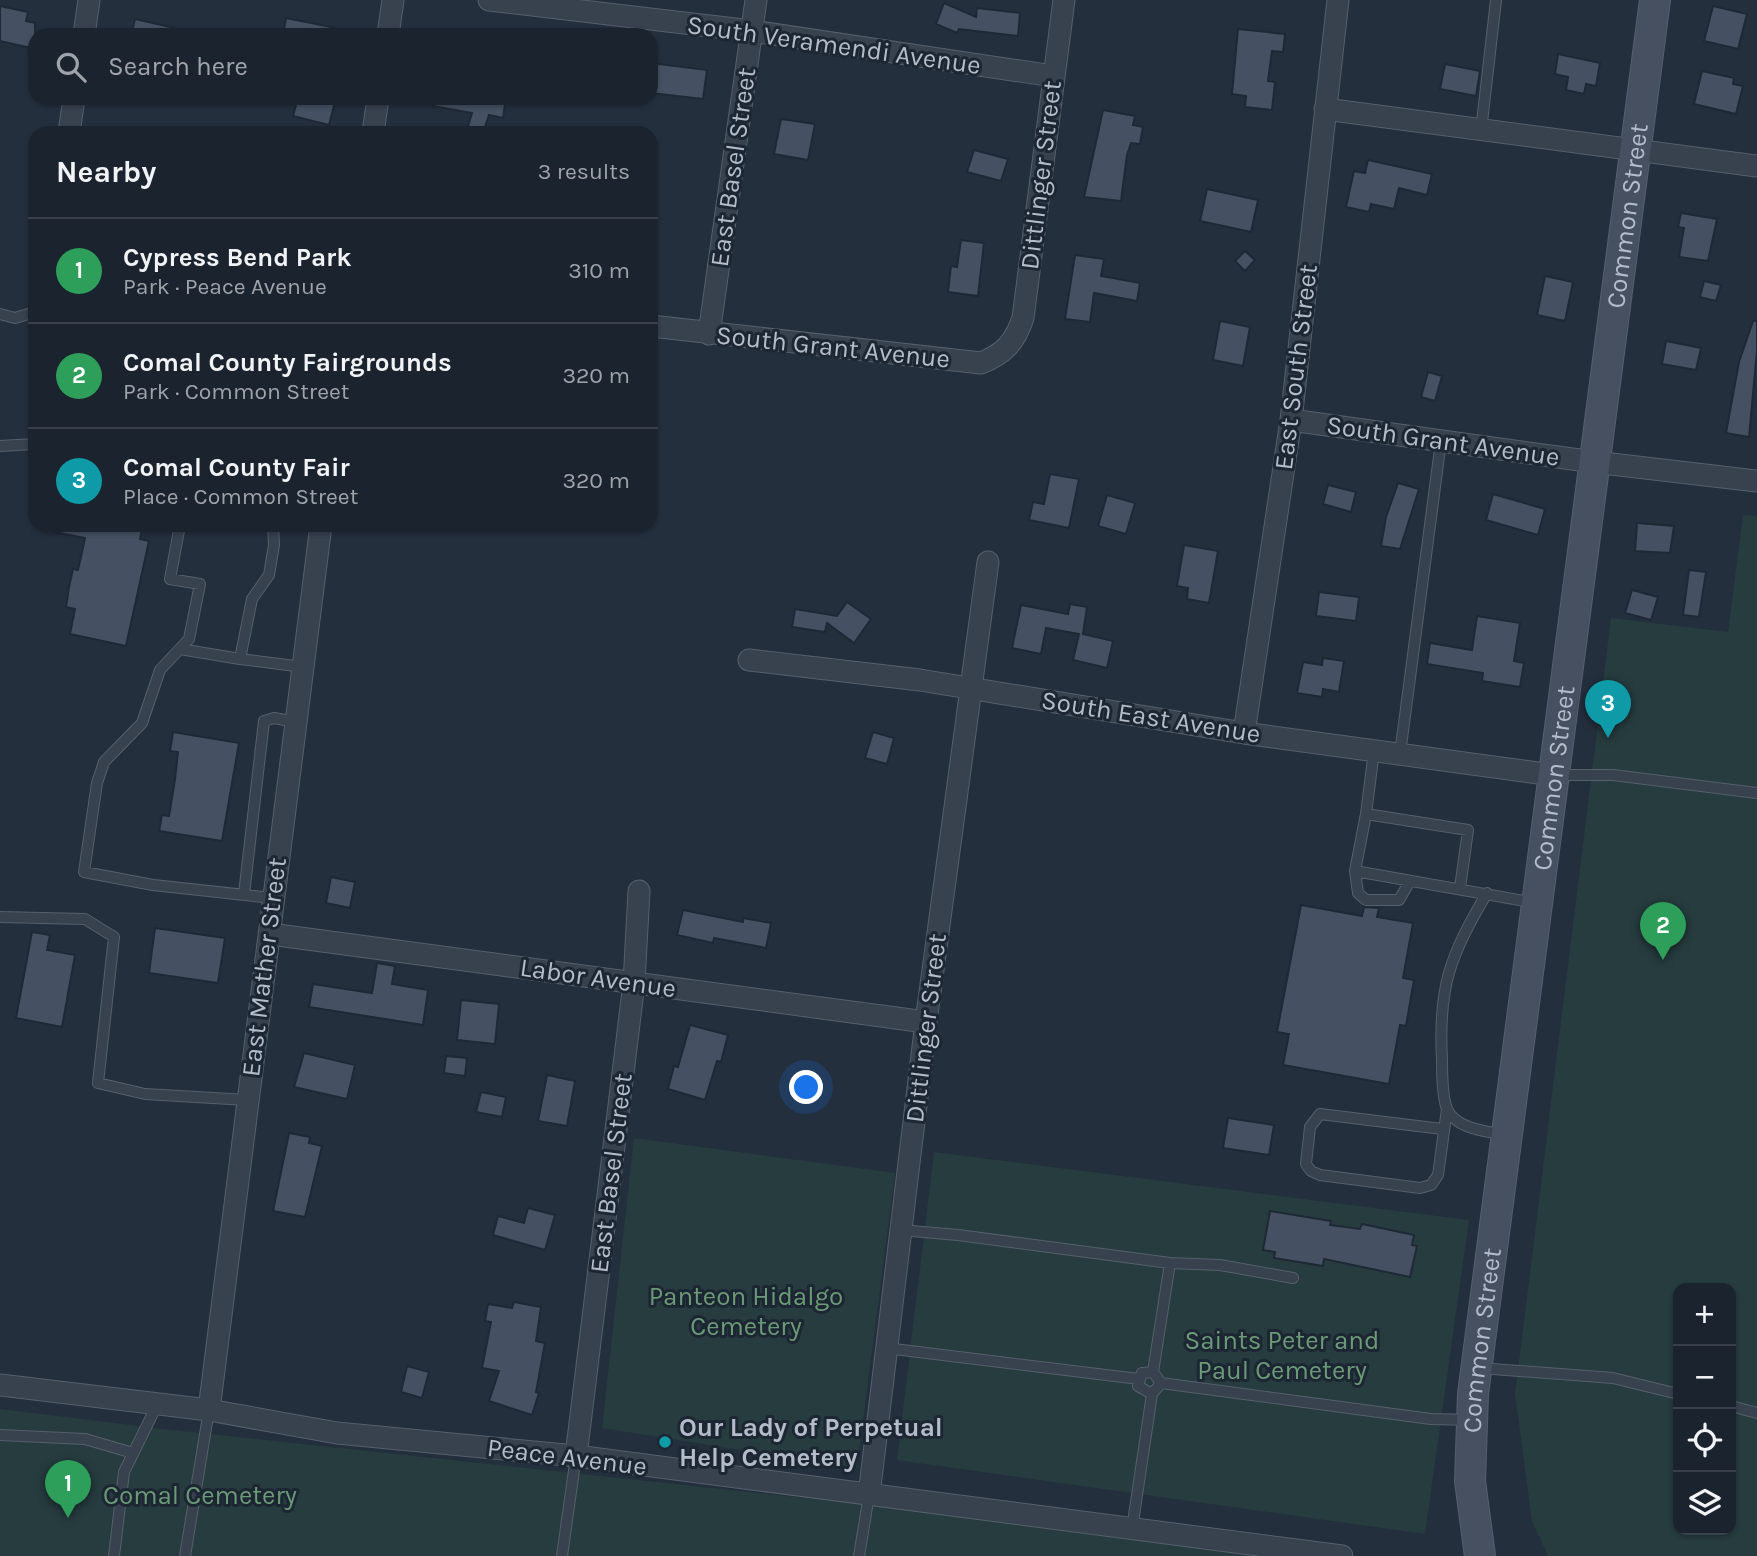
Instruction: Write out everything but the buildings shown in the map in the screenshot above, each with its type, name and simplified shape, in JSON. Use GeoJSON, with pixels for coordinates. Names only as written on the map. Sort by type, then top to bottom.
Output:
{"type":"FeatureCollection","features":[{"type":"Feature","properties":{"kind":"main road","name":"Common Street"},"geometry":{"type":"LineString","coordinates":[[1480,1556],[1469,1481],[1476,1368],[1655,0]]}},
{"type":"Feature","properties":{"kind":"street"},"geometry":{"type":"LineString","coordinates":[[85,28],[89,0]]}},
{"type":"Feature","properties":{"kind":"street"},"geometry":{"type":"LineString","coordinates":[[389,28],[393,0]]}},
{"type":"Feature","properties":{"kind":"street","name":"South Veramendi Avenue"},"geometry":{"type":"LineString","coordinates":[[489,0],[752,31],[1053,76]]}},
{"type":"Feature","properties":{"kind":"street","name":"East Basel Street"},"geometry":{"type":"LineString","coordinates":[[709,334],[756,0]]}},
{"type":"Feature","properties":{"kind":"street","name":"Dittlinger Street"},"geometry":{"type":"LineString","coordinates":[[1009,346],[1023,318],[1064,0]]}},
{"type":"Feature","properties":{"kind":"street","name":"East South Street"},"geometry":{"type":"LineString","coordinates":[[1244,733],[1291,420],[1338,0]]}},
{"type":"Feature","properties":{"kind":"street"},"geometry":{"type":"LineString","coordinates":[[70,126],[73,105]]}},
{"type":"Feature","properties":{"kind":"street"},"geometry":{"type":"LineString","coordinates":[[374,126],[377,105]]}},
{"type":"Feature","properties":{"kind":"street"},"geometry":{"type":"LineString","coordinates":[[1325,109],[1757,166]]}},
{"type":"Feature","properties":{"kind":"street","name":"South Grant Avenue"},"geometry":{"type":"LineString","coordinates":[[658,327],[981,363],[997,357],[1009,346]]}},
{"type":"Feature","properties":{"kind":"street","name":"South Grant Avenue"},"geometry":{"type":"LineString","coordinates":[[1291,420],[1594,462],[1756,477]]}},
{"type":"Feature","properties":{"kind":"street","name":"East Mather Street"},"geometry":{"type":"LineString","coordinates":[[209,1410],[320,532]]}},
{"type":"Feature","properties":{"kind":"street","name":"Dittlinger Street"},"geometry":{"type":"LineString","coordinates":[[869,1494],[926,1022],[988,562]]}},
{"type":"Feature","properties":{"kind":"street","name":"South East Avenue"},"geometry":{"type":"LineString","coordinates":[[749,660],[971,688],[1244,733],[1553,775]]}},
{"type":"Feature","properties":{"kind":"street","name":"East Basel Street"},"geometry":{"type":"LineString","coordinates":[[576,1456],[634,983],[639,891]]}},
{"type":"Feature","properties":{"kind":"street","name":"Labor Avenue"},"geometry":{"type":"LineString","coordinates":[[270,934],[926,1022]]}},
{"type":"Feature","properties":{"kind":"street","name":"Peace Avenue"},"geometry":{"type":"LineString","coordinates":[[0,1385],[209,1410],[337,1433],[576,1456],[1342,1556]]}},
{"type":"Feature","properties":{"kind":"lane"},"geometry":{"type":"LineString","coordinates":[[1481,131],[1496,0]]}},
{"type":"Feature","properties":{"kind":"lane"},"geometry":{"type":"LineString","coordinates":[[0,314],[15,318],[28,314]]}},
{"type":"Feature","properties":{"kind":"lane"},"geometry":{"type":"LineString","coordinates":[[1400,754],[1441,441]]}},
{"type":"Feature","properties":{"kind":"lane"},"geometry":{"type":"LineString","coordinates":[[0,446],[28,444]]}},
{"type":"Feature","properties":{"kind":"lane"},"geometry":{"type":"LineString","coordinates":[[179,532],[170,579],[200,584],[189,639],[160,670],[142,723],[104,762],[97,783],[84,872],[153,885],[273,898]]}},
{"type":"Feature","properties":{"kind":"lane"},"geometry":{"type":"LineString","coordinates":[[240,659],[252,599],[269,575],[273,532]]}},
{"type":"Feature","properties":{"kind":"lane"},"geometry":{"type":"LineString","coordinates":[[180,649],[303,667]]}},
{"type":"Feature","properties":{"kind":"lane"},"geometry":{"type":"LineString","coordinates":[[244,894],[264,721],[274,718],[296,722]]}},
{"type":"Feature","properties":{"kind":"lane"},"geometry":{"type":"LineString","coordinates":[[1374,751],[1355,871],[1358,893],[1366,901],[1399,901],[1410,881]]}},
{"type":"Feature","properties":{"kind":"lane"},"geometry":{"type":"LineString","coordinates":[[1553,775],[1613,775],[1757,793]]}},
{"type":"Feature","properties":{"kind":"lane"},"geometry":{"type":"LineString","coordinates":[[1366,814],[1468,830],[1460,888]]}},
{"type":"Feature","properties":{"kind":"lane"},"geometry":{"type":"LineString","coordinates":[[1355,871],[1536,902]]}},
{"type":"Feature","properties":{"kind":"lane"},"geometry":{"type":"LineString","coordinates":[[1442,1129],[1321,1114],[1310,1127],[1306,1164],[1311,1171],[1320,1174],[1420,1188],[1431,1185],[1438,1175],[1442,1129],[1447,1109],[1440,1027],[1444,981],[1461,937],[1486,893]]}},
{"type":"Feature","properties":{"kind":"lane"},"geometry":{"type":"LineString","coordinates":[[0,917],[85,919],[114,937],[98,1083],[145,1094],[247,1100]]}},
{"type":"Feature","properties":{"kind":"lane"},"geometry":{"type":"LineString","coordinates":[[1447,1109],[1469,1127],[1506,1136]]}},
{"type":"Feature","properties":{"kind":"lane"},"geometry":{"type":"LineString","coordinates":[[900,1230],[1170,1263],[1220,1265],[1293,1278]]}},
{"type":"Feature","properties":{"kind":"lane"},"geometry":{"type":"LineString","coordinates":[[1170,1263],[1153,1372],[1161,1384],[1431,1419],[1471,1420]]}},
{"type":"Feature","properties":{"kind":"lane"},"geometry":{"type":"LineString","coordinates":[[886,1348],[1139,1379]]}},
{"type":"Feature","properties":{"kind":"lane"},"geometry":{"type":"LineString","coordinates":[[1476,1368],[1613,1378],[1673,1393]]}},
{"type":"Feature","properties":{"kind":"lane"},"geometry":{"type":"LineString","coordinates":[[1152,1394],[1141,1390],[1139,1379],[1142,1373],[1153,1372]]}},
{"type":"Feature","properties":{"kind":"lane"},"geometry":{"type":"LineString","coordinates":[[1132,1530],[1152,1394],[1161,1384]]}},
{"type":"Feature","properties":{"kind":"lane"},"geometry":{"type":"LineString","coordinates":[[114,1556],[124,1472],[158,1403]]}},
{"type":"Feature","properties":{"kind":"lane"},"geometry":{"type":"LineString","coordinates":[[1736,1407],[1757,1413]]}},
{"type":"Feature","properties":{"kind":"lane"},"geometry":{"type":"LineString","coordinates":[[186,1556],[209,1410]]}},
{"type":"Feature","properties":{"kind":"lane"},"geometry":{"type":"LineString","coordinates":[[0,1435],[85,1439],[133,1453]]}},
{"type":"Feature","properties":{"kind":"lane"},"geometry":{"type":"LineString","coordinates":[[562,1556],[576,1456]]}},
{"type":"Feature","properties":{"kind":"lane"},"geometry":{"type":"LineString","coordinates":[[859,1556],[869,1494]]}},
{"type":"Feature","properties":{"kind":"green space"},"geometry":{"type":"Polygon","coordinates":[[[1743,515],[1757,516],[1757,1556],[1548,1556],[1532,1521],[1515,1394],[1611,618],[1728,632],[1743,515]]]}},
{"type":"Feature","properties":{"kind":"green space","name":"Panteon Hidalgo Cemetery"},"geometry":{"type":"Polygon","coordinates":[[[634,1138],[895,1173],[857,1468],[602,1428],[634,1138]]]}},
{"type":"Feature","properties":{"kind":"green space","name":"Saints Peter and Paul Cemetery"},"geometry":{"type":"Polygon","coordinates":[[[934,1152],[1469,1220],[1425,1534],[897,1460],[934,1152]]]}},
{"type":"Feature","properties":{"kind":"green space","name":"Comal Cemetery"},"geometry":{"type":"Polygon","coordinates":[[[0,1409],[163,1429],[1347,1556],[0,1556],[0,1409]]]}},
{"type":"Feature","properties":{"kind":"place","name":"Comal County Fair"},"geometry":{"type":"Point","coordinates":[1608,738]}},
{"type":"Feature","properties":{"kind":"place","name":"Comal County Fairgrounds"},"geometry":{"type":"Point","coordinates":[1663,960]}},
{"type":"Feature","properties":{"kind":"place","name":"Our Lady of Perpetual Help Cemetery"},"geometry":{"type":"Point","coordinates":[665,1442]}},
{"type":"Feature","properties":{"kind":"place","name":"Cypress Bend Park"},"geometry":{"type":"Point","coordinates":[68,1518]}}]}
